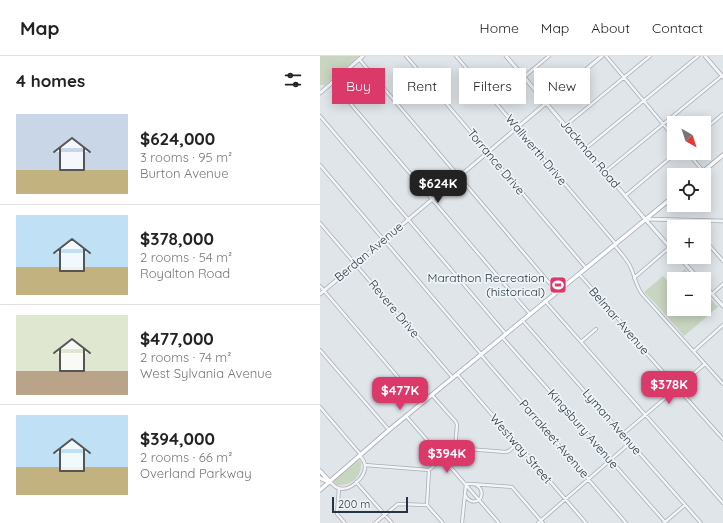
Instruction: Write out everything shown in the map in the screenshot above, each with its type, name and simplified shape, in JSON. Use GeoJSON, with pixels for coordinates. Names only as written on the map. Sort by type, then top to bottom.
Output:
{"type":"FeatureCollection","features":[{"type":"Feature","properties":{"kind":"main road"},"geometry":{"type":"LineString","coordinates":[[707,168],[723,155]]}},
{"type":"Feature","properties":{"kind":"main road"},"geometry":{"type":"LineString","coordinates":[[320,490],[432,394],[667,202]]}},
{"type":"Feature","properties":{"kind":"main road"},"geometry":{"type":"LineString","coordinates":[[320,471],[330,482]]}},
{"type":"Feature","properties":{"kind":"main road"},"geometry":{"type":"LineString","coordinates":[[320,478],[330,482]]}},
{"type":"Feature","properties":{"kind":"main road"},"geometry":{"type":"LineString","coordinates":[[320,478],[325,486]]}},
{"type":"Feature","properties":{"kind":"street"},"geometry":{"type":"LineString","coordinates":[[348,68],[363,56]]}},
{"type":"Feature","properties":{"kind":"street","name":"Torrance Drive"},"geometry":{"type":"LineString","coordinates":[[406,56],[586,268]]}},
{"type":"Feature","properties":{"kind":"street","name":"Wallwerth Drive"},"geometry":{"type":"LineString","coordinates":[[456,56],[615,244],[628,263],[642,294],[723,384]]}},
{"type":"Feature","properties":{"kind":"street","name":"Jackman Road"},"geometry":{"type":"LineString","coordinates":[[506,56],[516,68]]}},
{"type":"Feature","properties":{"kind":"street"},"geometry":{"type":"LineString","coordinates":[[526,75],[549,56]]}},
{"type":"Feature","properties":{"kind":"street","name":"Berdan Avenue"},"geometry":{"type":"LineString","coordinates":[[588,68],[602,56]]}},
{"type":"Feature","properties":{"kind":"street"},"geometry":{"type":"LineString","coordinates":[[606,56],[667,129]]}},
{"type":"Feature","properties":{"kind":"street"},"geometry":{"type":"LineString","coordinates":[[565,126],[650,56]]}},
{"type":"Feature","properties":{"kind":"street"},"geometry":{"type":"LineString","coordinates":[[585,149],[698,56]]}},
{"type":"Feature","properties":{"kind":"street"},"geometry":{"type":"LineString","coordinates":[[605,172],[723,76],[705,56]]}},
{"type":"Feature","properties":{"kind":"street"},"geometry":{"type":"LineString","coordinates":[[359,59],[557,292]]}},
{"type":"Feature","properties":{"kind":"street","name":"Jackman Road"},"geometry":{"type":"LineString","coordinates":[[526,79],[534,89]]}},
{"type":"Feature","properties":{"kind":"street"},"geometry":{"type":"LineString","coordinates":[[320,93],[332,82]]}},
{"type":"Feature","properties":{"kind":"street"},"geometry":{"type":"LineString","coordinates":[[351,104],[530,314]]}},
{"type":"Feature","properties":{"kind":"street","name":"Berdan Avenue"},"geometry":{"type":"LineString","coordinates":[[320,294],[545,104]]}},
{"type":"Feature","properties":{"kind":"street","name":"Jackman Road"},"geometry":{"type":"LineString","coordinates":[[547,104],[667,244]]}},
{"type":"Feature","properties":{"kind":"street"},"geometry":{"type":"LineString","coordinates":[[711,124],[723,114]]}},
{"type":"Feature","properties":{"kind":"street","name":"Kingsbury Avenue"},"geometry":{"type":"LineString","coordinates":[[320,116],[664,522]]}},
{"type":"Feature","properties":{"kind":"street"},"geometry":{"type":"LineString","coordinates":[[625,196],[668,160]]}},
{"type":"Feature","properties":{"kind":"street"},"geometry":{"type":"LineString","coordinates":[[694,160],[700,168]]}},
{"type":"Feature","properties":{"kind":"street","name":"Parrakeet Avenue"},"geometry":{"type":"LineString","coordinates":[[320,165],[626,523]]}},
{"type":"Feature","properties":{"kind":"street"},"geometry":{"type":"LineString","coordinates":[[645,220],[667,221]]}},
{"type":"Feature","properties":{"kind":"street"},"geometry":{"type":"LineString","coordinates":[[711,221],[723,221]]}},
{"type":"Feature","properties":{"kind":"street","name":"Revere Drive"},"geometry":{"type":"LineString","coordinates":[[320,222],[453,378]]}},
{"type":"Feature","properties":{"kind":"street"},"geometry":{"type":"LineString","coordinates":[[711,247],[723,261]]}},
{"type":"Feature","properties":{"kind":"street"},"geometry":{"type":"LineString","coordinates":[[634,278],[667,250]]}},
{"type":"Feature","properties":{"kind":"street"},"geometry":{"type":"LineString","coordinates":[[685,264],[692,272]]}},
{"type":"Feature","properties":{"kind":"street","name":"Belmar Avenue"},"geometry":{"type":"LineString","coordinates":[[578,274],[723,439]]}},
{"type":"Feature","properties":{"kind":"street"},"geometry":{"type":"LineString","coordinates":[[723,284],[712,294],[723,306]]}},
{"type":"Feature","properties":{"kind":"street"},"geometry":{"type":"LineString","coordinates":[[320,286],[421,404]]}},
{"type":"Feature","properties":{"kind":"street"},"geometry":{"type":"LineString","coordinates":[[546,301],[723,503]]}},
{"type":"Feature","properties":{"kind":"street","name":"Lyman Avenue"},"geometry":{"type":"LineString","coordinates":[[522,320],[701,523]]}},
{"type":"Feature","properties":{"kind":"street"},"geometry":{"type":"LineString","coordinates":[[694,351],[723,325]]}},
{"type":"Feature","properties":{"kind":"street"},"geometry":{"type":"LineString","coordinates":[[581,342],[596,329]]}},
{"type":"Feature","properties":{"kind":"street"},"geometry":{"type":"LineString","coordinates":[[320,350],[389,430]]}},
{"type":"Feature","properties":{"kind":"street"},"geometry":{"type":"LineString","coordinates":[[623,434],[705,364]]}},
{"type":"Feature","properties":{"kind":"street","name":"Westway Street"},"geometry":{"type":"LineString","coordinates":[[457,374],[586,523]]}},
{"type":"Feature","properties":{"kind":"street"},"geometry":{"type":"LineString","coordinates":[[432,394],[456,422],[455,448]]}},
{"type":"Feature","properties":{"kind":"street"},"geometry":{"type":"LineString","coordinates":[[320,407],[360,455],[365,465],[364,472],[356,482],[349,487],[339,488],[330,482]]}},
{"type":"Feature","properties":{"kind":"street"},"geometry":{"type":"LineString","coordinates":[[406,416],[499,523]]}},
{"type":"Feature","properties":{"kind":"street"},"geometry":{"type":"LineString","coordinates":[[538,523],[542,522],[565,499],[630,443]]}},
{"type":"Feature","properties":{"kind":"street"},"geometry":{"type":"LineString","coordinates":[[365,465],[429,470],[455,448],[506,452],[517,444]]}},
{"type":"Feature","properties":{"kind":"street"},"geometry":{"type":"LineString","coordinates":[[429,470],[427,505],[442,523]]}},
{"type":"Feature","properties":{"kind":"street"},"geometry":{"type":"LineString","coordinates":[[356,482],[392,523]]}},
{"type":"Feature","properties":{"kind":"street"},"geometry":{"type":"LineString","coordinates":[[466,484],[512,487],[542,522]]}},
{"type":"Feature","properties":{"kind":"street"},"geometry":{"type":"LineString","coordinates":[[462,523],[466,484]]}},
{"type":"Feature","properties":{"kind":"street"},"geometry":{"type":"LineString","coordinates":[[476,485],[481,491],[481,497],[479,500]]}},
{"type":"Feature","properties":{"kind":"street"},"geometry":{"type":"LineString","coordinates":[[339,488],[337,514],[345,523]]}},
{"type":"Feature","properties":{"kind":"street"},"geometry":{"type":"LineString","coordinates":[[464,495],[471,501],[479,500]]}},
{"type":"Feature","properties":{"kind":"street"},"geometry":{"type":"LineString","coordinates":[[375,523],[399,503],[427,505]]}},
{"type":"Feature","properties":{"kind":"street"},"geometry":{"type":"LineString","coordinates":[[664,522],[685,505]]}},
{"type":"Feature","properties":{"kind":"green space"},"geometry":{"type":"Polygon","coordinates":[[[320,56],[359,56],[345,68],[332,68],[332,79],[325,85],[320,85],[320,56]]]}},
{"type":"Feature","properties":{"kind":"green space"},"geometry":{"type":"Polygon","coordinates":[[[663,276],[667,281],[667,316],[707,316],[684,336],[644,292],[663,276]]]}},
{"type":"Feature","properties":{"kind":"green space"},"geometry":{"type":"Polygon","coordinates":[[[711,299],[719,306],[711,313],[711,299]]]}},
{"type":"Feature","properties":{"kind":"green space"},"geometry":{"type":"Polygon","coordinates":[[[359,460],[361,461],[360,472],[355,479],[342,485],[336,485],[334,483],[335,480],[359,460]]]}},
{"type":"Feature","properties":{"kind":"place","name":"Marathon Recreation (historical)"},"geometry":{"type":"Point","coordinates":[558,285]}}]}
